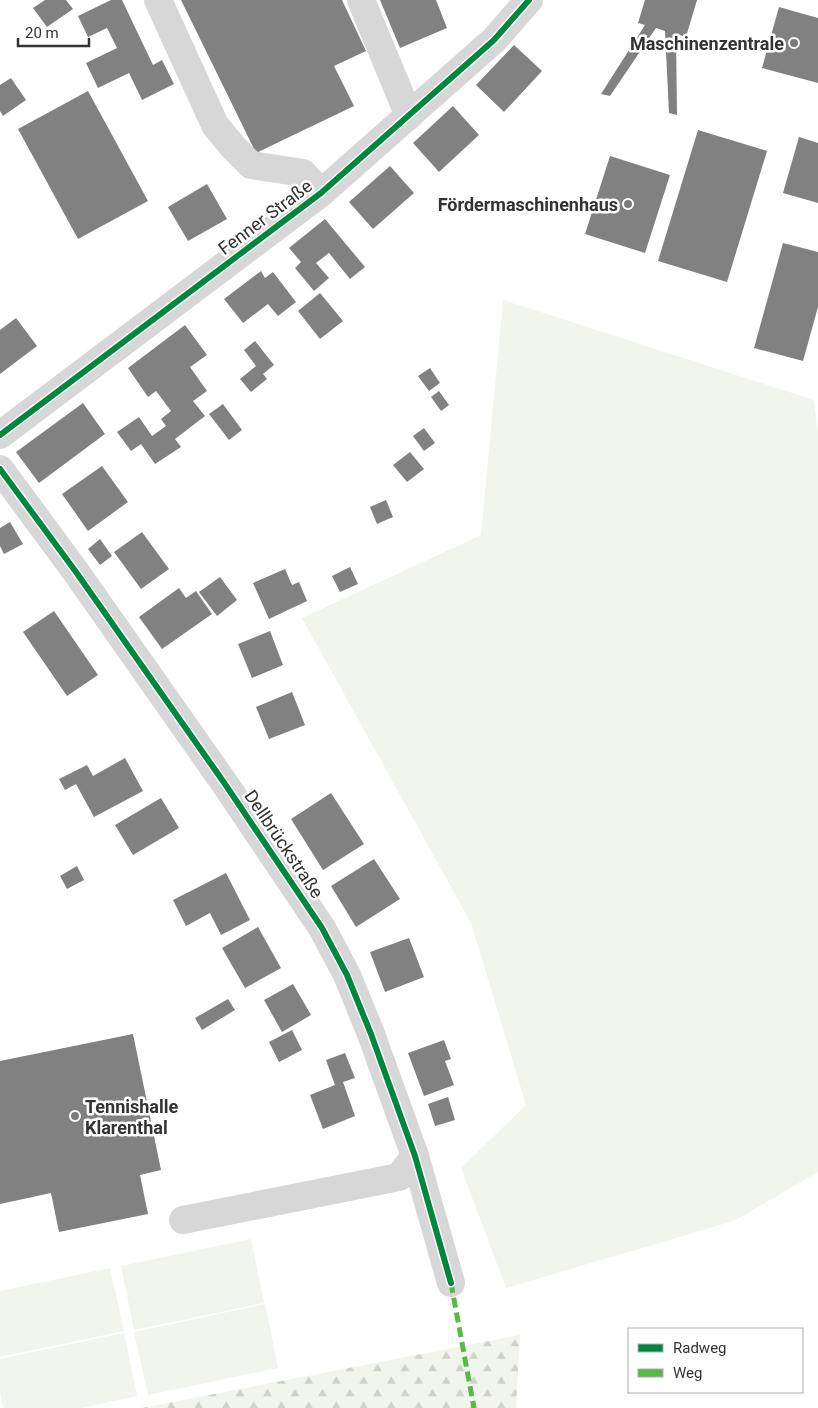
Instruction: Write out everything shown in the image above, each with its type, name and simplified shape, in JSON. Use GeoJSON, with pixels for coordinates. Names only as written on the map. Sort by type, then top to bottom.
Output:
{"type":"FeatureCollection","features":[{"type":"Feature","properties":{"kind":"street"},"geometry":{"type":"LineString","coordinates":[[158,0],[215,126],[251,165],[303,173],[321,193]]}},
{"type":"Feature","properties":{"kind":"street"},"geometry":{"type":"LineString","coordinates":[[361,0],[409,116]]}},
{"type":"Feature","properties":{"kind":"street","name":"Fenner Straße"},"geometry":{"type":"LineString","coordinates":[[0,435],[321,193],[494,40],[529,0]]}},
{"type":"Feature","properties":{"kind":"street","name":"Dellbrückstraße"},"geometry":{"type":"LineString","coordinates":[[0,469],[76,572],[225,784],[322,928],[347,975],[371,1034],[415,1156],[450,1283]]}},
{"type":"Feature","properties":{"kind":"street"},"geometry":{"type":"LineString","coordinates":[[183,1220],[399,1177],[415,1156]]}},
{"type":"Feature","properties":{"kind":"green space"},"geometry":{"type":"Polygon","coordinates":[[[503,300],[814,400],[818,434],[818,1172],[734,1221],[506,1288],[461,1168],[526,1105],[471,923],[302,618],[481,535],[503,300]]]}},
{"type":"Feature","properties":{"kind":"green space"},"geometry":{"type":"Polygon","coordinates":[[[251,1239],[264,1303],[134,1330],[121,1266],[251,1239]]]}},
{"type":"Feature","properties":{"kind":"green space"},"geometry":{"type":"Polygon","coordinates":[[[110,1268],[124,1331],[0,1357],[0,1291],[110,1268]]]}},
{"type":"Feature","properties":{"kind":"green space"},"geometry":{"type":"Polygon","coordinates":[[[265,1304],[278,1368],[148,1395],[134,1332],[265,1304]]]}},
{"type":"Feature","properties":{"kind":"green space"},"geometry":{"type":"Polygon","coordinates":[[[124,1333],[137,1396],[81,1408],[3,1408],[0,1391],[0,1359],[124,1333]]]}},
{"type":"Feature","properties":{"kind":"green space"},"geometry":{"type":"Polygon","coordinates":[[[520,1335],[516,1408],[142,1408],[520,1335]]]}},
{"type":"Feature","properties":{"kind":"building"},"geometry":{"type":"Polygon","coordinates":[[[45,0],[66,0],[73,9],[47,27],[33,8],[45,0]]]}},
{"type":"Feature","properties":{"kind":"building"},"geometry":{"type":"Polygon","coordinates":[[[111,0],[122,0],[153,65],[162,60],[174,84],[142,100],[129,73],[98,88],[86,63],[117,48],[107,28],[88,37],[78,16],[111,0]]]}},
{"type":"Feature","properties":{"kind":"building"},"geometry":{"type":"Polygon","coordinates":[[[181,0],[342,0],[366,51],[334,66],[354,106],[256,153],[181,0]]]}},
{"type":"Feature","properties":{"kind":"building"},"geometry":{"type":"Polygon","coordinates":[[[380,0],[436,0],[447,28],[400,48],[380,0]]]}},
{"type":"Feature","properties":{"kind":"building"},"geometry":{"type":"Polygon","coordinates":[[[645,0],[697,0],[686,37],[676,34],[677,115],[669,113],[665,31],[656,28],[610,96],[601,94],[645,25],[638,23],[645,0]]]}},
{"type":"Feature","properties":{"kind":"building","name":"Maschinenzentrale"},"geometry":{"type":"Polygon","coordinates":[[[779,7],[818,18],[818,83],[762,68],[779,7]]]}},
{"type":"Feature","properties":{"kind":"building"},"geometry":{"type":"Polygon","coordinates":[[[514,45],[542,71],[504,112],[476,85],[514,45]]]}},
{"type":"Feature","properties":{"kind":"building"},"geometry":{"type":"Polygon","coordinates":[[[11,78],[26,100],[3,116],[0,111],[0,85],[11,78]]]}},
{"type":"Feature","properties":{"kind":"building"},"geometry":{"type":"Polygon","coordinates":[[[88,91],[148,201],[78,239],[18,129],[88,91]]]}},
{"type":"Feature","properties":{"kind":"building"},"geometry":{"type":"Polygon","coordinates":[[[453,106],[479,135],[439,172],[413,143],[453,106]]]}},
{"type":"Feature","properties":{"kind":"building"},"geometry":{"type":"Polygon","coordinates":[[[698,130],[767,151],[727,282],[658,261],[698,130]]]}},
{"type":"Feature","properties":{"kind":"building"},"geometry":{"type":"Polygon","coordinates":[[[799,137],[818,143],[818,203],[783,193],[799,137]]]}},
{"type":"Feature","properties":{"kind":"building","name":"Fördermaschinenhaus"},"geometry":{"type":"Polygon","coordinates":[[[610,156],[670,175],[645,253],[585,234],[610,156]]]}},
{"type":"Feature","properties":{"kind":"building"},"geometry":{"type":"Polygon","coordinates":[[[390,166],[414,193],[373,229],[349,202],[390,166]]]}},
{"type":"Feature","properties":{"kind":"building"},"geometry":{"type":"Polygon","coordinates":[[[207,184],[227,219],[188,241],[168,207],[207,184]]]}},
{"type":"Feature","properties":{"kind":"building"},"geometry":{"type":"Polygon","coordinates":[[[325,219],[365,267],[350,279],[329,253],[316,263],[329,278],[314,291],[295,268],[301,262],[289,248],[325,219]]]}},
{"type":"Feature","properties":{"kind":"building"},"geometry":{"type":"Polygon","coordinates":[[[783,243],[818,252],[818,307],[803,361],[754,348],[783,243]]]}},
{"type":"Feature","properties":{"kind":"building"},"geometry":{"type":"Polygon","coordinates":[[[261,271],[265,278],[273,272],[296,302],[278,316],[268,304],[243,323],[224,299],[261,271]]]}},
{"type":"Feature","properties":{"kind":"building"},"geometry":{"type":"Polygon","coordinates":[[[320,293],[343,321],[320,339],[298,311],[320,293]]]}},
{"type":"Feature","properties":{"kind":"building"},"geometry":{"type":"Polygon","coordinates":[[[16,318],[37,346],[0,374],[0,330],[16,318]]]}},
{"type":"Feature","properties":{"kind":"building"},"geometry":{"type":"Polygon","coordinates":[[[185,325],[207,355],[190,367],[207,391],[193,401],[205,416],[175,439],[181,447],[155,464],[141,444],[131,451],[117,432],[139,417],[152,436],[166,426],[161,419],[171,411],[156,391],[148,397],[128,368],[185,325]]]}},
{"type":"Feature","properties":{"kind":"building"},"geometry":{"type":"Polygon","coordinates":[[[255,341],[274,365],[263,374],[267,379],[251,392],[240,379],[256,366],[244,350],[255,341]]]}},
{"type":"Feature","properties":{"kind":"building"},"geometry":{"type":"Polygon","coordinates":[[[430,368],[440,383],[429,391],[418,376],[430,368]]]}},
{"type":"Feature","properties":{"kind":"building"},"geometry":{"type":"Polygon","coordinates":[[[439,391],[449,405],[441,411],[431,397],[439,391]]]}},
{"type":"Feature","properties":{"kind":"building"},"geometry":{"type":"Polygon","coordinates":[[[83,403],[105,434],[39,483],[16,452],[83,403]]]}},
{"type":"Feature","properties":{"kind":"building"},"geometry":{"type":"Polygon","coordinates":[[[223,404],[242,430],[229,440],[209,414],[223,404]]]}},
{"type":"Feature","properties":{"kind":"building"},"geometry":{"type":"Polygon","coordinates":[[[424,428],[435,443],[424,451],[413,436],[424,428]]]}},
{"type":"Feature","properties":{"kind":"building"},"geometry":{"type":"Polygon","coordinates":[[[410,452],[424,469],[407,482],[393,465],[410,452]]]}},
{"type":"Feature","properties":{"kind":"building"},"geometry":{"type":"Polygon","coordinates":[[[102,466],[128,502],[88,531],[62,494],[102,466]]]}},
{"type":"Feature","properties":{"kind":"building"},"geometry":{"type":"Polygon","coordinates":[[[386,500],[393,517],[377,524],[370,507],[386,500]]]}},
{"type":"Feature","properties":{"kind":"building"},"geometry":{"type":"Polygon","coordinates":[[[10,522],[23,544],[4,554],[0,546],[0,528],[10,522]]]}},
{"type":"Feature","properties":{"kind":"building"},"geometry":{"type":"Polygon","coordinates":[[[142,532],[169,569],[141,589],[114,552],[142,532]]]}},
{"type":"Feature","properties":{"kind":"building"},"geometry":{"type":"Polygon","coordinates":[[[100,539],[112,556],[100,565],[88,549],[100,539]]]}},
{"type":"Feature","properties":{"kind":"building"},"geometry":{"type":"Polygon","coordinates":[[[350,567],[358,584],[340,592],[332,576],[350,567]]]}},
{"type":"Feature","properties":{"kind":"building"},"geometry":{"type":"Polygon","coordinates":[[[285,569],[292,585],[299,582],[307,601],[269,619],[253,583],[285,569]]]}},
{"type":"Feature","properties":{"kind":"building"},"geometry":{"type":"Polygon","coordinates":[[[220,577],[237,600],[217,616],[199,592],[220,577]]]}},
{"type":"Feature","properties":{"kind":"building"},"geometry":{"type":"Polygon","coordinates":[[[179,588],[186,598],[196,591],[212,614],[162,649],[139,617],[179,588]]]}},
{"type":"Feature","properties":{"kind":"building"},"geometry":{"type":"Polygon","coordinates":[[[54,611],[98,675],[67,696],[23,632],[54,611]]]}},
{"type":"Feature","properties":{"kind":"building"},"geometry":{"type":"Polygon","coordinates":[[[270,631],[283,665],[252,678],[238,644],[270,631]]]}},
{"type":"Feature","properties":{"kind":"building"},"geometry":{"type":"Polygon","coordinates":[[[292,692],[305,725],[269,739],[256,707],[292,692]]]}},
{"type":"Feature","properties":{"kind":"building"},"geometry":{"type":"Polygon","coordinates":[[[125,758],[143,791],[94,817],[76,784],[65,790],[59,779],[87,765],[93,776],[125,758]]]}},
{"type":"Feature","properties":{"kind":"building"},"geometry":{"type":"Polygon","coordinates":[[[331,793],[364,844],[323,870],[291,819],[331,793]]]}},
{"type":"Feature","properties":{"kind":"building"},"geometry":{"type":"Polygon","coordinates":[[[161,798],[179,828],[133,855],[115,825],[161,798]]]}},
{"type":"Feature","properties":{"kind":"building"},"geometry":{"type":"Polygon","coordinates":[[[374,859],[400,899],[356,927],[331,886],[374,859]]]}},
{"type":"Feature","properties":{"kind":"building"},"geometry":{"type":"Polygon","coordinates":[[[77,866],[84,880],[67,889],[60,876],[77,866]]]}},
{"type":"Feature","properties":{"kind":"building"},"geometry":{"type":"Polygon","coordinates":[[[226,873],[250,920],[221,935],[210,913],[186,926],[173,900],[226,873]]]}},
{"type":"Feature","properties":{"kind":"building"},"geometry":{"type":"Polygon","coordinates":[[[258,927],[281,968],[245,988],[222,948],[258,927]]]}},
{"type":"Feature","properties":{"kind":"building"},"geometry":{"type":"Polygon","coordinates":[[[409,938],[424,977],[385,992],[370,952],[409,938]]]}},
{"type":"Feature","properties":{"kind":"building"},"geometry":{"type":"Polygon","coordinates":[[[293,984],[311,1015],[282,1032],[264,1000],[293,984]]]}},
{"type":"Feature","properties":{"kind":"building"},"geometry":{"type":"Polygon","coordinates":[[[228,999],[235,1010],[202,1030],[195,1018],[228,999]]]}},
{"type":"Feature","properties":{"kind":"building"},"geometry":{"type":"Polygon","coordinates":[[[292,1030],[302,1050],[279,1062],[269,1042],[292,1030]]]}},
{"type":"Feature","properties":{"kind":"building","name":"Tennishalle Klarenthal"},"geometry":{"type":"Polygon","coordinates":[[[133,1034],[161,1170],[140,1175],[148,1214],[59,1232],[51,1193],[0,1204],[0,1061],[133,1034]]]}},
{"type":"Feature","properties":{"kind":"building"},"geometry":{"type":"Polygon","coordinates":[[[444,1040],[451,1059],[445,1061],[454,1085],[424,1096],[408,1053],[444,1040]]]}},
{"type":"Feature","properties":{"kind":"building"},"geometry":{"type":"Polygon","coordinates":[[[345,1053],[355,1078],[343,1082],[355,1116],[323,1129],[310,1095],[335,1085],[326,1060],[345,1053]]]}},
{"type":"Feature","properties":{"kind":"building"},"geometry":{"type":"Polygon","coordinates":[[[448,1097],[455,1120],[435,1126],[428,1104],[448,1097]]]}},
{"type":"Feature","properties":{"kind":"marked path"},"geometry":{"type":"LineString","coordinates":[[451,1283],[474,1408]]}},
{"type":"Feature","properties":{"kind":"cycle path"},"geometry":{"type":"LineString","coordinates":[[0,435],[321,193],[494,40],[529,0]]}},
{"type":"Feature","properties":{"kind":"cycle path"},"geometry":{"type":"LineString","coordinates":[[0,469],[76,572],[225,784],[322,928],[347,975],[371,1034],[415,1156],[451,1283]]}},
{"type":"Feature","properties":{"kind":"place","name":"Maschinenzentrale"},"geometry":{"type":"Point","coordinates":[794,43]}},
{"type":"Feature","properties":{"kind":"place","name":"Fördermaschinenhaus"},"geometry":{"type":"Point","coordinates":[628,204]}},
{"type":"Feature","properties":{"kind":"place","name":"Tennishalle Klarenthal"},"geometry":{"type":"Point","coordinates":[75,1116]}}]}
